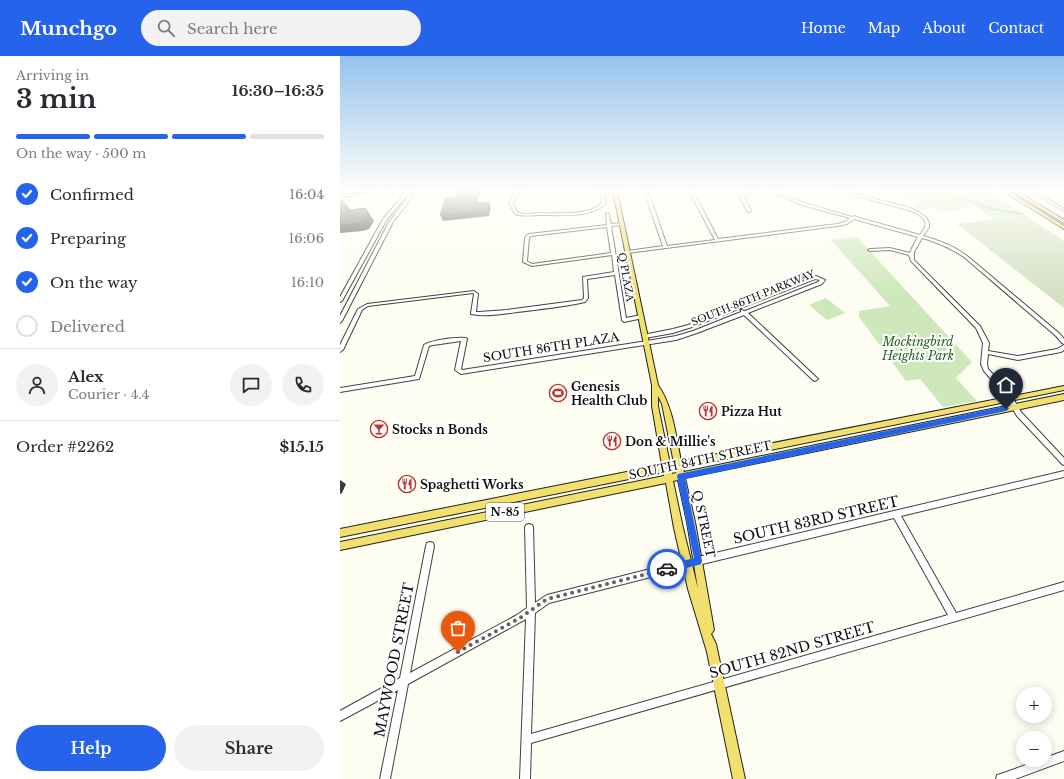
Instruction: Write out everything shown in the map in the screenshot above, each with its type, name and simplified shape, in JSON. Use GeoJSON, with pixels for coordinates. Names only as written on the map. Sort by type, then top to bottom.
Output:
{"type":"FeatureCollection","features":[{"type":"Feature","properties":{"kind":"main road","name":"Q STREET"},"geometry":{"type":"LineString","coordinates":[[622,225],[647,343],[655,385],[655,406],[687,564],[699,614],[711,648]]}},
{"type":"Feature","properties":{"kind":"main road","name":"Q STREET"},"geometry":{"type":"LineString","coordinates":[[655,385],[665,404],[698,561],[711,648],[739,779]]}},
{"type":"Feature","properties":{"kind":"main road","name":"SOUTH 84TH STREET"},"geometry":{"type":"LineString","coordinates":[[340,533],[1064,388]]}},
{"type":"Feature","properties":{"kind":"main road","name":"SOUTH 84TH STREET"},"geometry":{"type":"LineString","coordinates":[[340,546],[1064,397]]}},
{"type":"Feature","properties":{"kind":"street"},"geometry":{"type":"LineString","coordinates":[[340,301],[381,225]]}},
{"type":"Feature","properties":{"kind":"street"},"geometry":{"type":"LineString","coordinates":[[340,321],[390,225]]}},
{"type":"Feature","properties":{"kind":"street"},"geometry":{"type":"LineString","coordinates":[[613,254],[532,265],[525,262],[527,237],[537,234],[617,225]]}},
{"type":"Feature","properties":{"kind":"street"},"geometry":{"type":"LineString","coordinates":[[657,225],[665,247]]}},
{"type":"Feature","properties":{"kind":"street"},"geometry":{"type":"LineString","coordinates":[[709,225],[717,240]]}},
{"type":"Feature","properties":{"kind":"street"},"geometry":{"type":"LineString","coordinates":[[628,252],[838,225]]}},
{"type":"Feature","properties":{"kind":"street"},"geometry":{"type":"LineString","coordinates":[[882,225],[922,236],[944,244],[961,253],[1060,336],[1064,342]]}},
{"type":"Feature","properties":{"kind":"street"},"geometry":{"type":"LineString","coordinates":[[928,225],[911,254],[914,263],[978,327],[985,339],[986,352],[984,364],[986,370],[1010,399],[1019,414],[1064,462]]}},
{"type":"Feature","properties":{"kind":"street","name":"Q PLAZA"},"geometry":{"type":"LineString","coordinates":[[609,226],[624,320],[641,317]]}},
{"type":"Feature","properties":{"kind":"street"},"geometry":{"type":"LineString","coordinates":[[870,250],[890,249],[911,254]]}},
{"type":"Feature","properties":{"kind":"street"},"geometry":{"type":"LineString","coordinates":[[340,350],[360,308],[363,306],[476,293],[473,311],[474,314],[584,300],[586,298],[586,278],[616,273]]}},
{"type":"Feature","properties":{"kind":"street","name":"SOUTH 86TH PARKWAY"},"geometry":{"type":"LineString","coordinates":[[645,336],[698,323],[816,277],[823,280],[820,283],[803,290],[703,328],[668,339],[647,343]]}},
{"type":"Feature","properties":{"kind":"street"},"geometry":{"type":"LineString","coordinates":[[797,285],[803,290]]}},
{"type":"Feature","properties":{"kind":"street"},"geometry":{"type":"LineString","coordinates":[[758,300],[765,305]]}},
{"type":"Feature","properties":{"kind":"street"},"geometry":{"type":"LineString","coordinates":[[739,307],[815,379]]}},
{"type":"Feature","properties":{"kind":"street"},"geometry":{"type":"LineString","coordinates":[[698,323],[703,328]]}},
{"type":"Feature","properties":{"kind":"street"},"geometry":{"type":"LineString","coordinates":[[666,332],[668,339]]}},
{"type":"Feature","properties":{"kind":"street","name":"SOUTH 86TH PLAZA"},"geometry":{"type":"LineString","coordinates":[[340,390],[417,378],[428,344],[464,339],[458,371],[647,343]]}},
{"type":"Feature","properties":{"kind":"street"},"geometry":{"type":"LineString","coordinates":[[986,352],[1022,358],[1059,351],[1064,347]]}},
{"type":"Feature","properties":{"kind":"street","name":"SOUTH 83RD STREET"},"geometry":{"type":"LineString","coordinates":[[340,716],[520,618],[547,599],[698,561],[1064,474]]}},
{"type":"Feature","properties":{"kind":"street"},"geometry":{"type":"LineString","coordinates":[[896,515],[954,618]]}},
{"type":"Feature","properties":{"kind":"street"},"geometry":{"type":"LineString","coordinates":[[525,779],[531,610],[529,527]]}},
{"type":"Feature","properties":{"kind":"street","name":"MAYWOOD STREET"},"geometry":{"type":"LineString","coordinates":[[384,779],[430,546]]}},
{"type":"Feature","properties":{"kind":"street","name":"SOUTH 82ND STREET"},"geometry":{"type":"LineString","coordinates":[[526,740],[1064,586]]}},
{"type":"Feature","properties":{"kind":"street"},"geometry":{"type":"LineString","coordinates":[[1001,779],[1064,756]]}},
{"type":"Feature","properties":{"kind":"green space"},"geometry":{"type":"Polygon","coordinates":[[[958,225],[1040,225],[1064,241],[1064,308],[958,225]]]}},
{"type":"Feature","properties":{"kind":"green space","name":"Mockingbird Heights Park"},"geometry":{"type":"Polygon","coordinates":[[[857,237],[972,362],[956,378],[977,401],[943,407],[920,379],[906,381],[859,317],[859,311],[890,306],[831,240],[857,237]]]}},
{"type":"Feature","properties":{"kind":"green space"},"geometry":{"type":"Polygon","coordinates":[[[826,298],[845,313],[827,320],[809,305],[826,298]]]}},
{"type":"Feature","properties":{"kind":"way so far"},"geometry":{"type":"LineString","coordinates":[[458,652],[520,618],[542,601],[547,599],[667,569]]}},
{"type":"Feature","properties":{"kind":"place","name":"Genesis Health Club"},"geometry":{"type":"Point","coordinates":[558,393]}},
{"type":"Feature","properties":{"kind":"place","name":"Pizza Hut"},"geometry":{"type":"Point","coordinates":[708,411]}},
{"type":"Feature","properties":{"kind":"place","name":"Stocks n Bonds"},"geometry":{"type":"Point","coordinates":[379,429]}},
{"type":"Feature","properties":{"kind":"place","name":"Don & Millie's"},"geometry":{"type":"Point","coordinates":[612,441]}},
{"type":"Feature","properties":{"kind":"place","name":"Spaghetti Works"},"geometry":{"type":"Point","coordinates":[407,484]}},
{"type":"Feature","properties":{"kind":"route"},"geometry":{"type":"LineString","coordinates":[[667,569],[698,561],[691,522],[680,476],[1006,409]]}}]}
